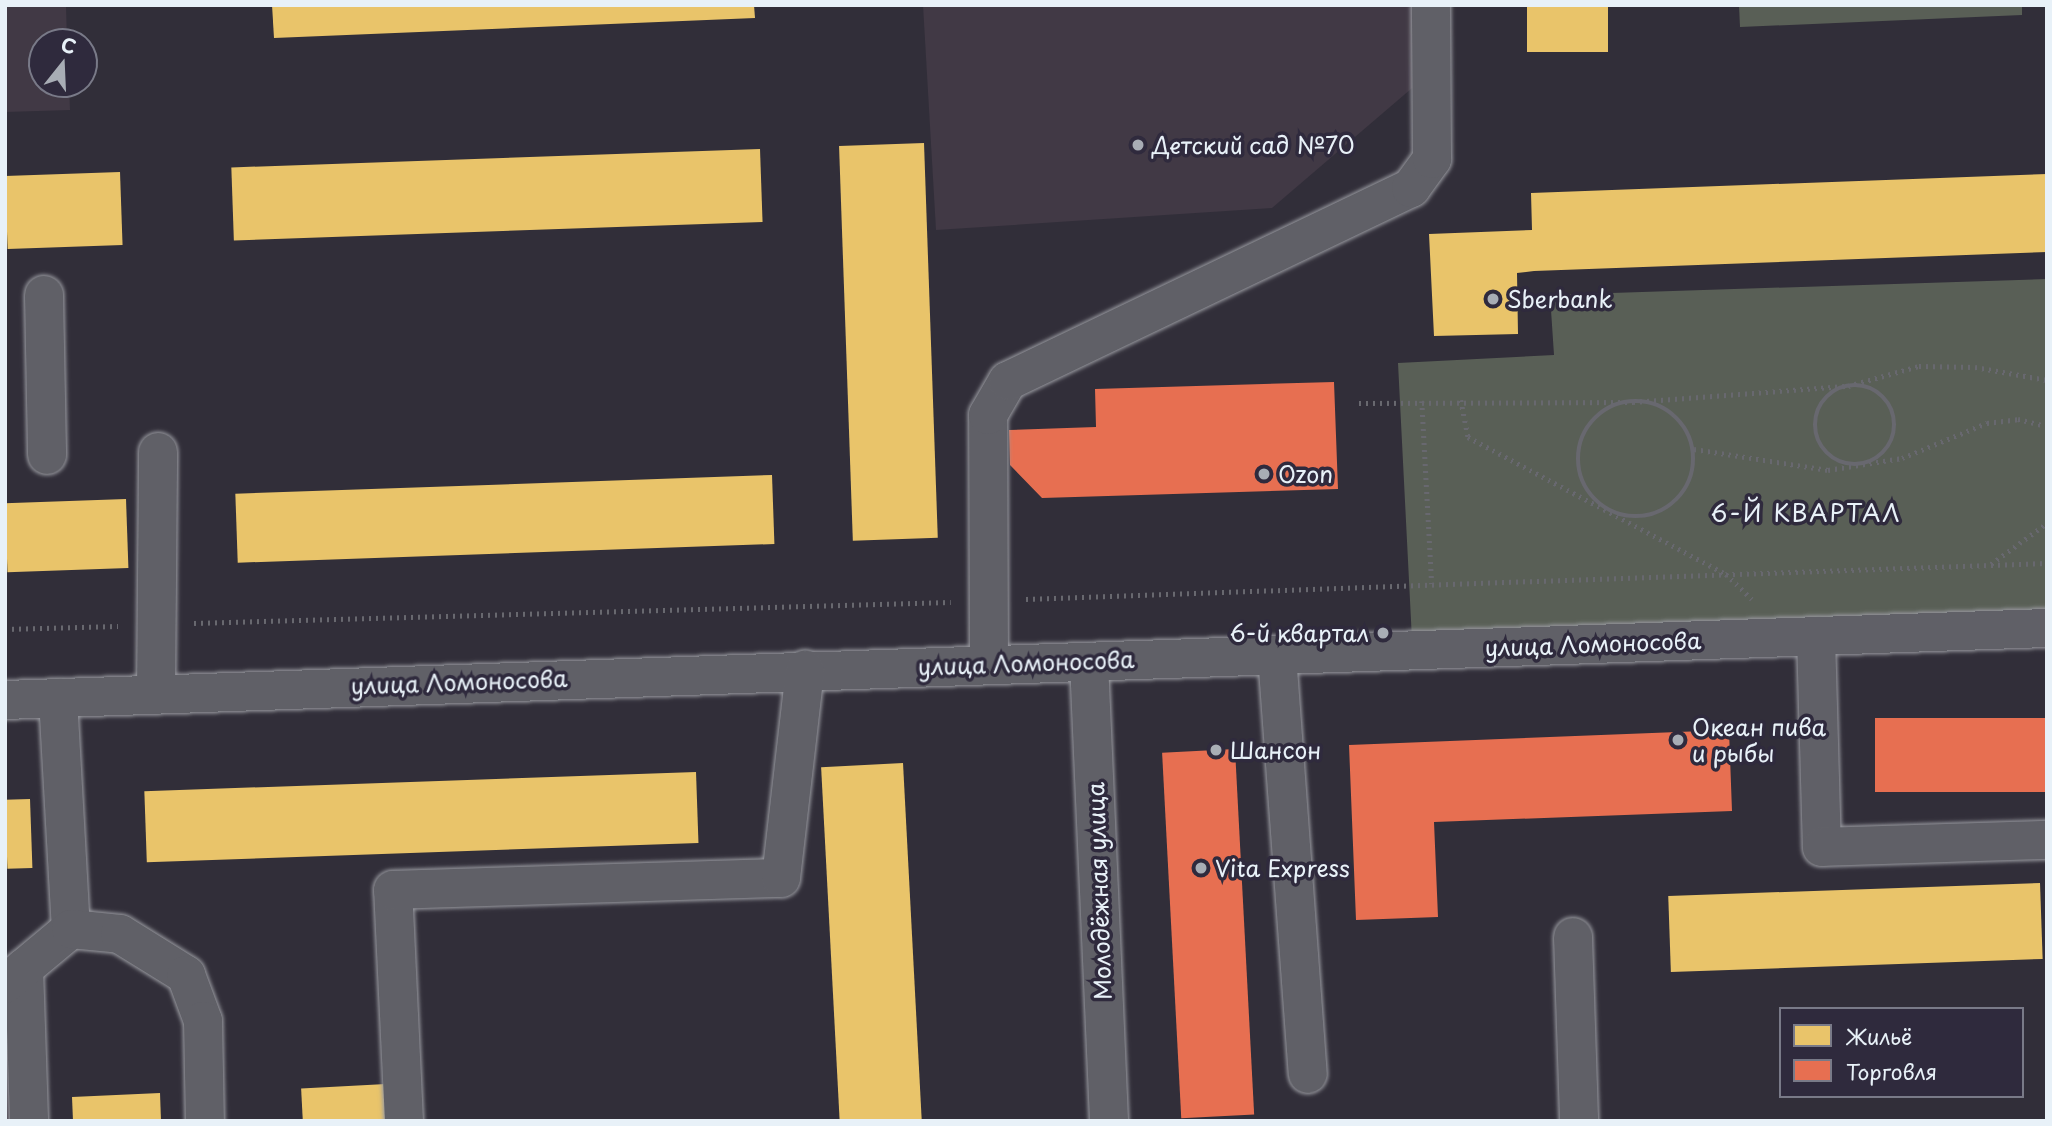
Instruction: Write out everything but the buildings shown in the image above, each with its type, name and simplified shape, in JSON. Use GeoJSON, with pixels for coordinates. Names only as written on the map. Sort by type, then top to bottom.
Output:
{"type":"FeatureCollection","features":[{"type":"Feature","properties":{"kind":"street"},"geometry":{"type":"LineString","coordinates":[[989,665],[988,415],[1008,382],[1411,188],[1432,159],[1431,5]]}},
{"type":"Feature","properties":{"kind":"street"},"geometry":{"type":"LineString","coordinates":[[44,295],[47,455]]}},
{"type":"Feature","properties":{"kind":"street"},"geometry":{"type":"LineString","coordinates":[[156,693],[158,452]]}},
{"type":"Feature","properties":{"kind":"street","name":"улица Ломоносова"},"geometry":{"type":"LineString","coordinates":[[5,700],[805,669],[1088,662],[2047,628]]}},
{"type":"Feature","properties":{"kind":"street"},"geometry":{"type":"LineString","coordinates":[[1803,637],[1822,847],[2047,840]]}},
{"type":"Feature","properties":{"kind":"street"},"geometry":{"type":"LineString","coordinates":[[1277,655],[1308,1074]]}},
{"type":"Feature","properties":{"kind":"street","name":"Молодёжная улица"},"geometry":{"type":"LineString","coordinates":[[1088,662],[1109,1121]]}},
{"type":"Feature","properties":{"kind":"street"},"geometry":{"type":"LineString","coordinates":[[404,1121],[393,890],[781,878],[805,669]]}},
{"type":"Feature","properties":{"kind":"street"},"geometry":{"type":"LineString","coordinates":[[58,698],[71,929]]}},
{"type":"Feature","properties":{"kind":"street"},"geometry":{"type":"LineString","coordinates":[[29,1121],[14,976],[71,929],[120,934],[186,975],[203,1021],[205,1121]]}},
{"type":"Feature","properties":{"kind":"street"},"geometry":{"type":"LineString","coordinates":[[1573,937],[1579,1121]]}},
{"type":"Feature","properties":{"kind":"path"},"geometry":{"type":"LineString","coordinates":[[1359,404],[1461,400],[1633,401],[1848,386],[1919,366],[1975,367],[2047,380]]}},
{"type":"Feature","properties":{"kind":"path"},"geometry":{"type":"LineString","coordinates":[[1848,386],[1879,393],[1894,415],[1888,447],[1861,465],[1830,457],[1815,427],[1825,398],[1848,386]]}},
{"type":"Feature","properties":{"kind":"path"},"geometry":{"type":"LineString","coordinates":[[1461,400],[1468,437],[1601,505],[1667,546],[1726,574],[1803,637]]}},
{"type":"Feature","properties":{"kind":"path"},"geometry":{"type":"LineString","coordinates":[[1422,401],[1432,584]]}},
{"type":"Feature","properties":{"kind":"path"},"geometry":{"type":"LineString","coordinates":[[1633,401],[1662,407],[1678,419],[1694,449],[1688,486],[1670,507],[1651,516],[1634,517],[1601,505],[1582,480],[1581,443],[1595,418],[1614,405],[1633,401]]}},
{"type":"Feature","properties":{"kind":"path"},"geometry":{"type":"LineString","coordinates":[[1694,449],[1828,470],[1902,458],[1987,423],[2018,419],[2047,426]]}},
{"type":"Feature","properties":{"kind":"path"},"geometry":{"type":"LineString","coordinates":[[1990,565],[2047,523]]}},
{"type":"Feature","properties":{"kind":"shaded area"},"geometry":{"type":"Polygon","coordinates":[[[5,5],[66,5],[67,28],[28,28],[28,98],[70,98],[70,110],[5,112],[5,5]]]}},
{"type":"Feature","properties":{"kind":"shaded area","name":"Детский сад №70"},"geometry":{"type":"Polygon","coordinates":[[[923,5],[1415,5],[1418,83],[1272,208],[936,230],[923,5]]]}},
{"type":"Feature","properties":{"kind":"shaded area"},"geometry":{"type":"Polygon","coordinates":[[[1739,5],[2022,5],[2022,15],[1740,27],[1739,5]]]}},
{"type":"Feature","properties":{"kind":"shaded area"},"geometry":{"type":"Polygon","coordinates":[[[2047,279],[2047,618],[1412,640],[1398,363],[1554,355],[1550,295],[2047,279]]]}},
{"type":"Feature","properties":{"kind":"shaded area"},"geometry":{"type":"Polygon","coordinates":[[[5,1022],[17,1022],[21,1121],[5,1121],[5,1022]]]}},
{"type":"Feature","properties":{"kind":"place","name":"Детский сад №70"},"geometry":{"type":"Point","coordinates":[1138,145]}},
{"type":"Feature","properties":{"kind":"place","name":"Sberbank"},"geometry":{"type":"Point","coordinates":[1493,299]}},
{"type":"Feature","properties":{"kind":"place","name":"Ozon"},"geometry":{"type":"Point","coordinates":[1264,474]}},
{"type":"Feature","properties":{"kind":"place","name":"6-й квартал"},"geometry":{"type":"Point","coordinates":[1383,633]}},
{"type":"Feature","properties":{"kind":"place","name":"Океан пива и рыбы"},"geometry":{"type":"Point","coordinates":[1678,740]}},
{"type":"Feature","properties":{"kind":"place","name":"Шансон"},"geometry":{"type":"Point","coordinates":[1216,750]}},
{"type":"Feature","properties":{"kind":"place","name":"Vita Express"},"geometry":{"type":"Point","coordinates":[1201,868]}},
{"type":"Feature","properties":{"kind":"district","name":"6-Й КВАРТАЛ"},"geometry":{"type":"Point","coordinates":[1806,513]}}]}
